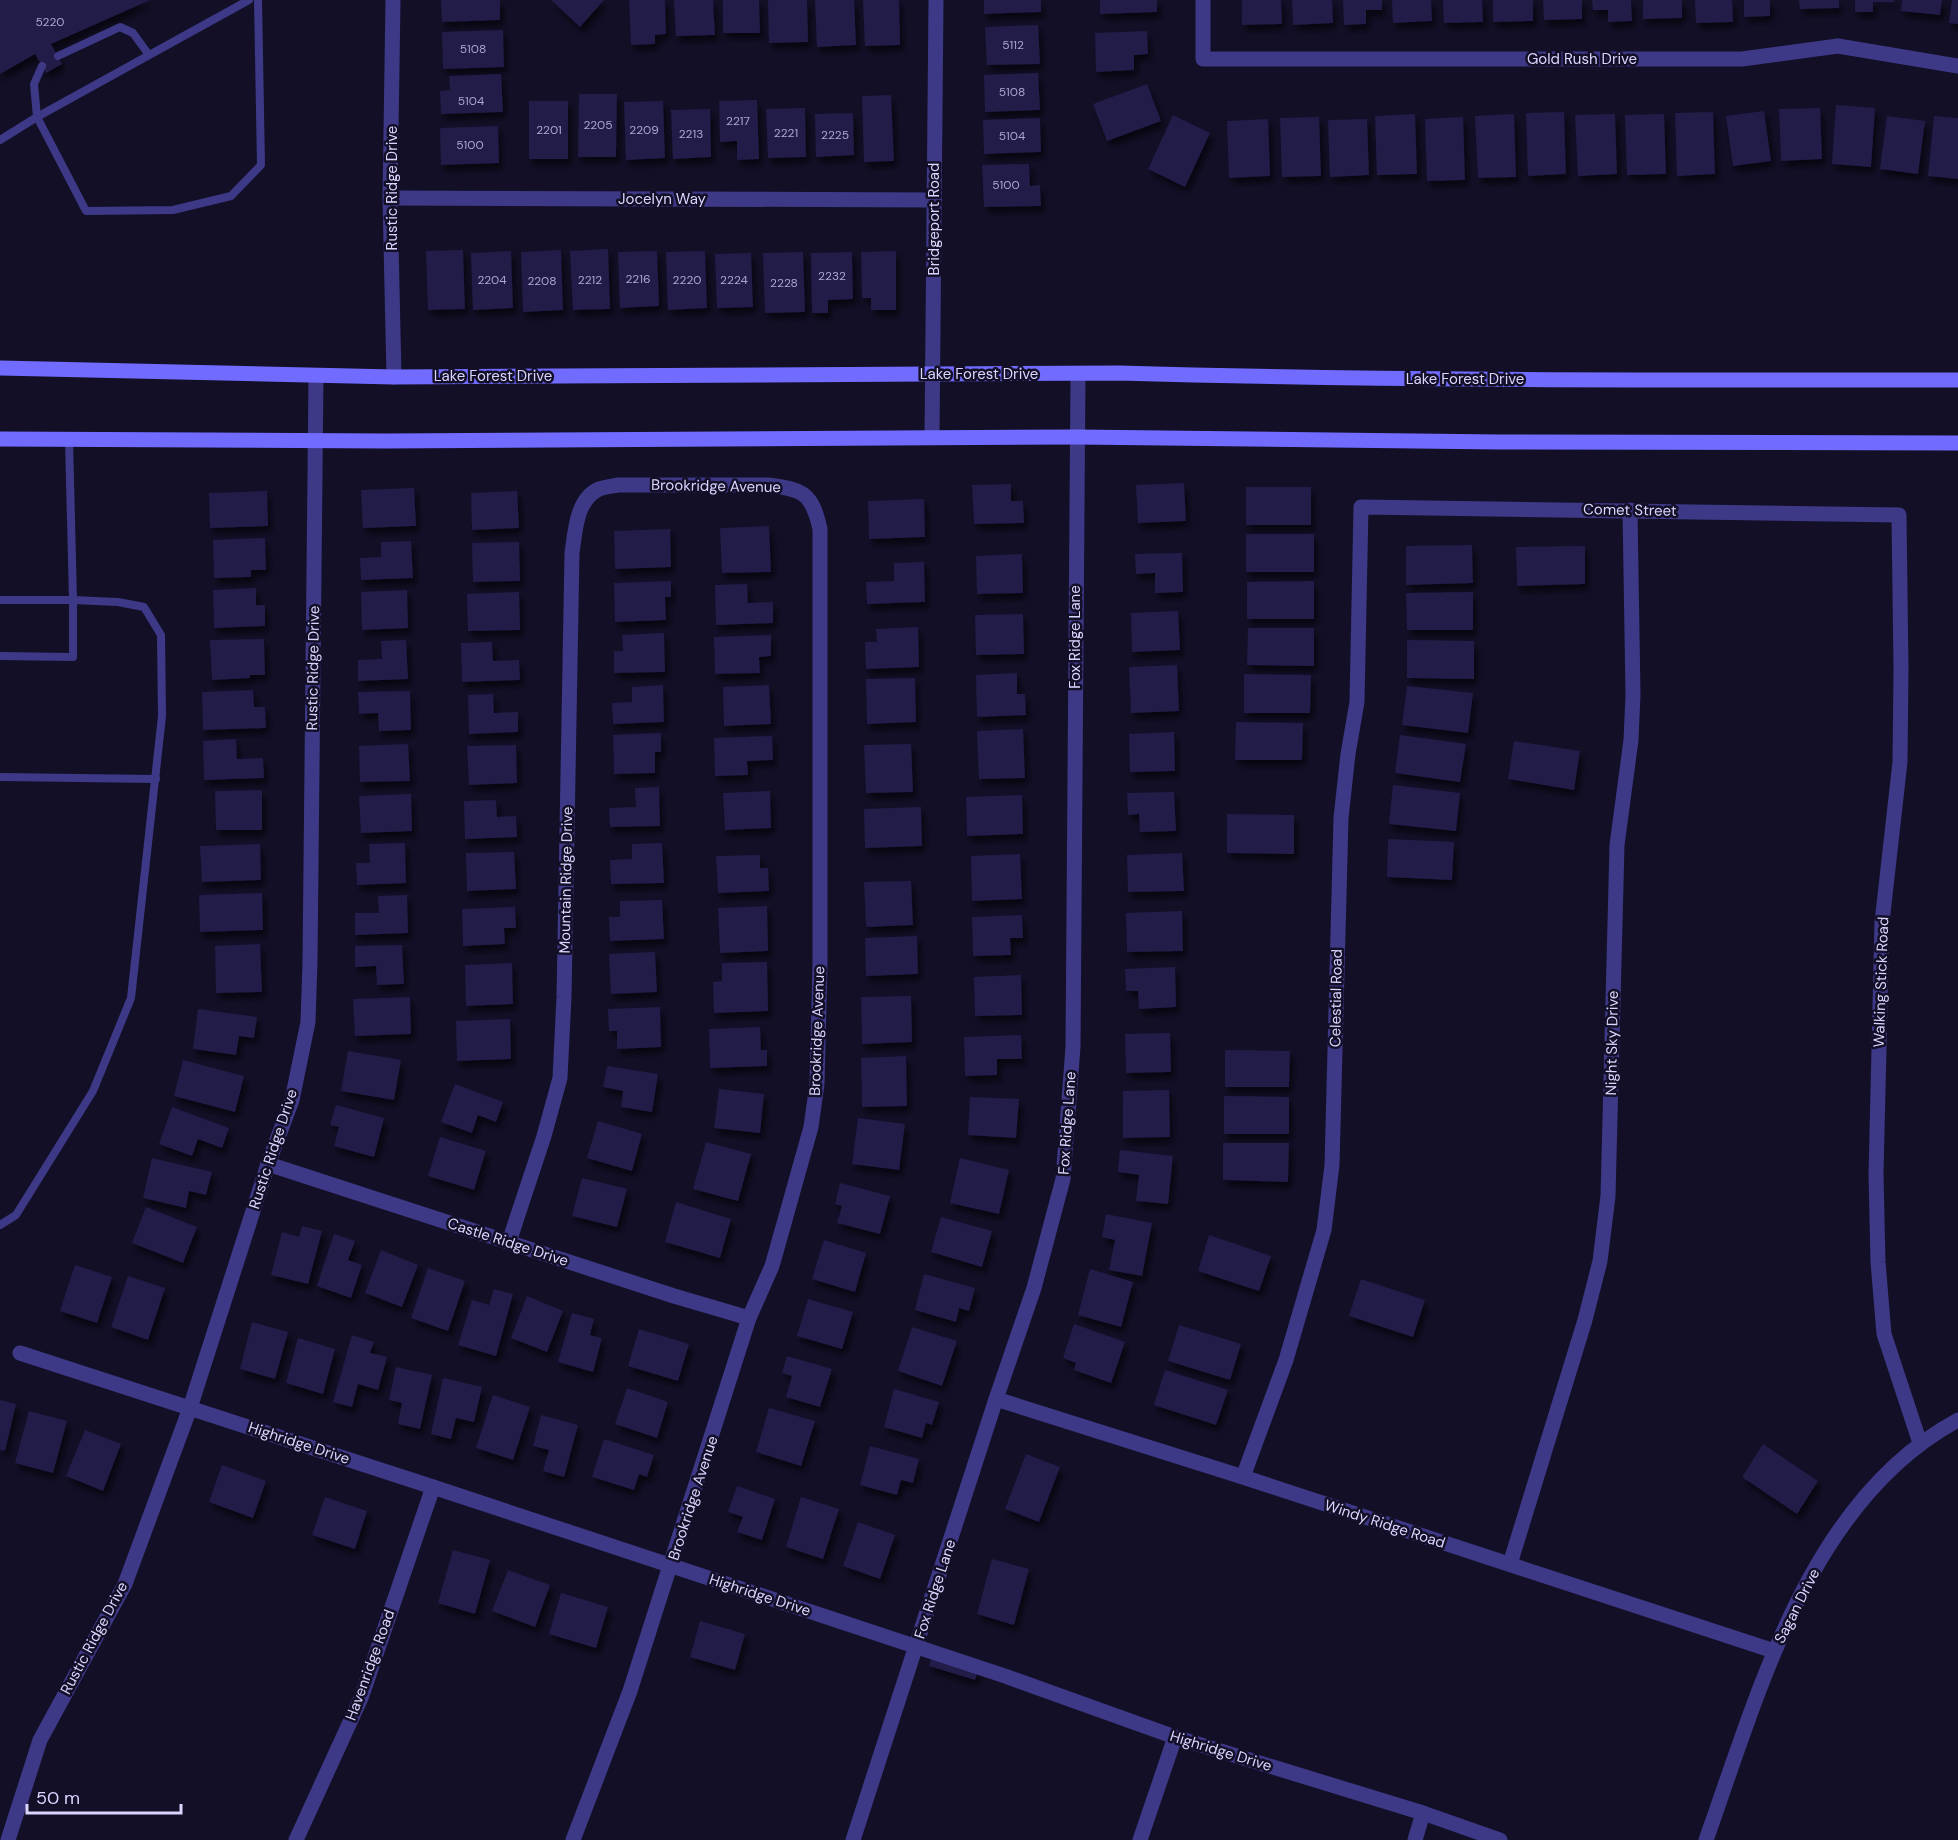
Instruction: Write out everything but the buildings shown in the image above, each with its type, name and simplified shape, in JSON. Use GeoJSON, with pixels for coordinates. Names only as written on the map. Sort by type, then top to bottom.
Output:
{"type":"FeatureCollection","features":[{"type":"Feature","properties":{"kind":"main road","name":"Lake Forest Drive"},"geometry":{"type":"LineString","coordinates":[[0,368],[316,376],[1078,374],[1493,380],[1958,380]]}},
{"type":"Feature","properties":{"kind":"main road"},"geometry":{"type":"LineString","coordinates":[[0,439],[316,441],[1077,437],[1499,442],[1958,443]]}},
{"type":"Feature","properties":{"kind":"street","name":"Rustic Ridge Drive"},"geometry":{"type":"LineString","coordinates":[[393,0],[390,198],[394,376]]}},
{"type":"Feature","properties":{"kind":"street","name":"Bridgeport Road"},"geometry":{"type":"LineString","coordinates":[[933,437],[936,0]]}},
{"type":"Feature","properties":{"kind":"street","name":"Gold Rush Drive"},"geometry":{"type":"LineString","coordinates":[[1203,0],[1203,59],[1742,59],[1838,46],[1958,66]]}},
{"type":"Feature","properties":{"kind":"street","name":"Jocelyn Way"},"geometry":{"type":"LineString","coordinates":[[390,198],[934,200]]}},
{"type":"Feature","properties":{"kind":"street","name":"Fox Ridge Lane"},"geometry":{"type":"LineString","coordinates":[[853,1840],[1034,1287],[1063,1179],[1073,1047],[1078,374]]}},
{"type":"Feature","properties":{"kind":"street","name":"Rustic Ridge Drive"},"geometry":{"type":"LineString","coordinates":[[8,1840],[40,1740],[125,1584],[190,1408],[268,1164],[292,1100],[308,1022],[316,376]]}},
{"type":"Feature","properties":{"kind":"street","name":"Brookridge Avenue"},"geometry":{"type":"LineString","coordinates":[[573,1840],[630,1691],[750,1318],[772,1266],[783,1227],[811,1127],[818,1084],[820,964],[820,529],[816,510],[802,493],[790,488],[767,485],[618,485],[598,489],[580,510]]}},
{"type":"Feature","properties":{"kind":"street","name":"Comet Street"},"geometry":{"type":"LineString","coordinates":[[1361,507],[1899,515]]}},
{"type":"Feature","properties":{"kind":"street","name":"Celestial Road"},"geometry":{"type":"LineString","coordinates":[[1243,1477],[1286,1360],[1324,1230],[1332,1165],[1341,818],[1348,754],[1357,702],[1361,507]]}},
{"type":"Feature","properties":{"kind":"street","name":"Mountain Ridge Drive"},"geometry":{"type":"LineString","coordinates":[[509,1242],[544,1136],[560,1078],[572,554],[580,510]]}},
{"type":"Feature","properties":{"kind":"street","name":"Night Sky Drive"},"geometry":{"type":"LineString","coordinates":[[1510,1564],[1586,1320],[1600,1261],[1608,1196],[1617,845],[1631,740],[1633,696],[1630,510]]}},
{"type":"Feature","properties":{"kind":"street","name":"Walking Stick Road"},"geometry":{"type":"LineString","coordinates":[[1899,515],[1900,762],[1882,922],[1876,1197],[1884,1334],[1920,1443]]}},
{"type":"Feature","properties":{"kind":"street","name":"Castle Ridge Drive"},"geometry":{"type":"LineString","coordinates":[[268,1164],[674,1296],[750,1318]]}},
{"type":"Feature","properties":{"kind":"street","name":"Highridge Drive"},"geometry":{"type":"LineString","coordinates":[[20,1353],[917,1647],[1175,1737],[1500,1840]]}},
{"type":"Feature","properties":{"kind":"street","name":"Windy Ridge Road"},"geometry":{"type":"LineString","coordinates":[[996,1399],[1243,1477],[1774,1651]]}},
{"type":"Feature","properties":{"kind":"street","name":"Sagan Drive"},"geometry":{"type":"LineString","coordinates":[[1706,1840],[1774,1651],[1820,1561],[1846,1521],[1877,1483],[1920,1443],[1958,1420]]}},
{"type":"Feature","properties":{"kind":"street","name":"Havenridge Road"},"geometry":{"type":"LineString","coordinates":[[296,1840],[361,1698],[433,1487]]}},
{"type":"Feature","properties":{"kind":"street"},"geometry":{"type":"LineString","coordinates":[[1140,1840],[1175,1737]]}},
{"type":"Feature","properties":{"kind":"street"},"geometry":{"type":"LineString","coordinates":[[1414,1840],[1423,1814]]}},
{"type":"Feature","properties":{"kind":"lane"},"geometry":{"type":"LineString","coordinates":[[0,140],[37,117],[249,0]]}},
{"type":"Feature","properties":{"kind":"lane"},"geometry":{"type":"LineString","coordinates":[[42,66],[34,84],[37,117],[86,211],[173,210],[231,196],[261,165],[258,0]]}},
{"type":"Feature","properties":{"kind":"lane"},"geometry":{"type":"LineString","coordinates":[[58,56],[120,27],[133,33],[149,55]]}},
{"type":"Feature","properties":{"kind":"lane"},"geometry":{"type":"LineString","coordinates":[[0,656],[73,657],[69,440]]}},
{"type":"Feature","properties":{"kind":"lane"},"geometry":{"type":"LineString","coordinates":[[0,600],[118,602],[144,607],[161,635],[162,716],[131,998],[93,1091],[16,1215],[0,1225]]}},
{"type":"Feature","properties":{"kind":"lane"},"geometry":{"type":"LineString","coordinates":[[0,777],[156,779]]}}]}
